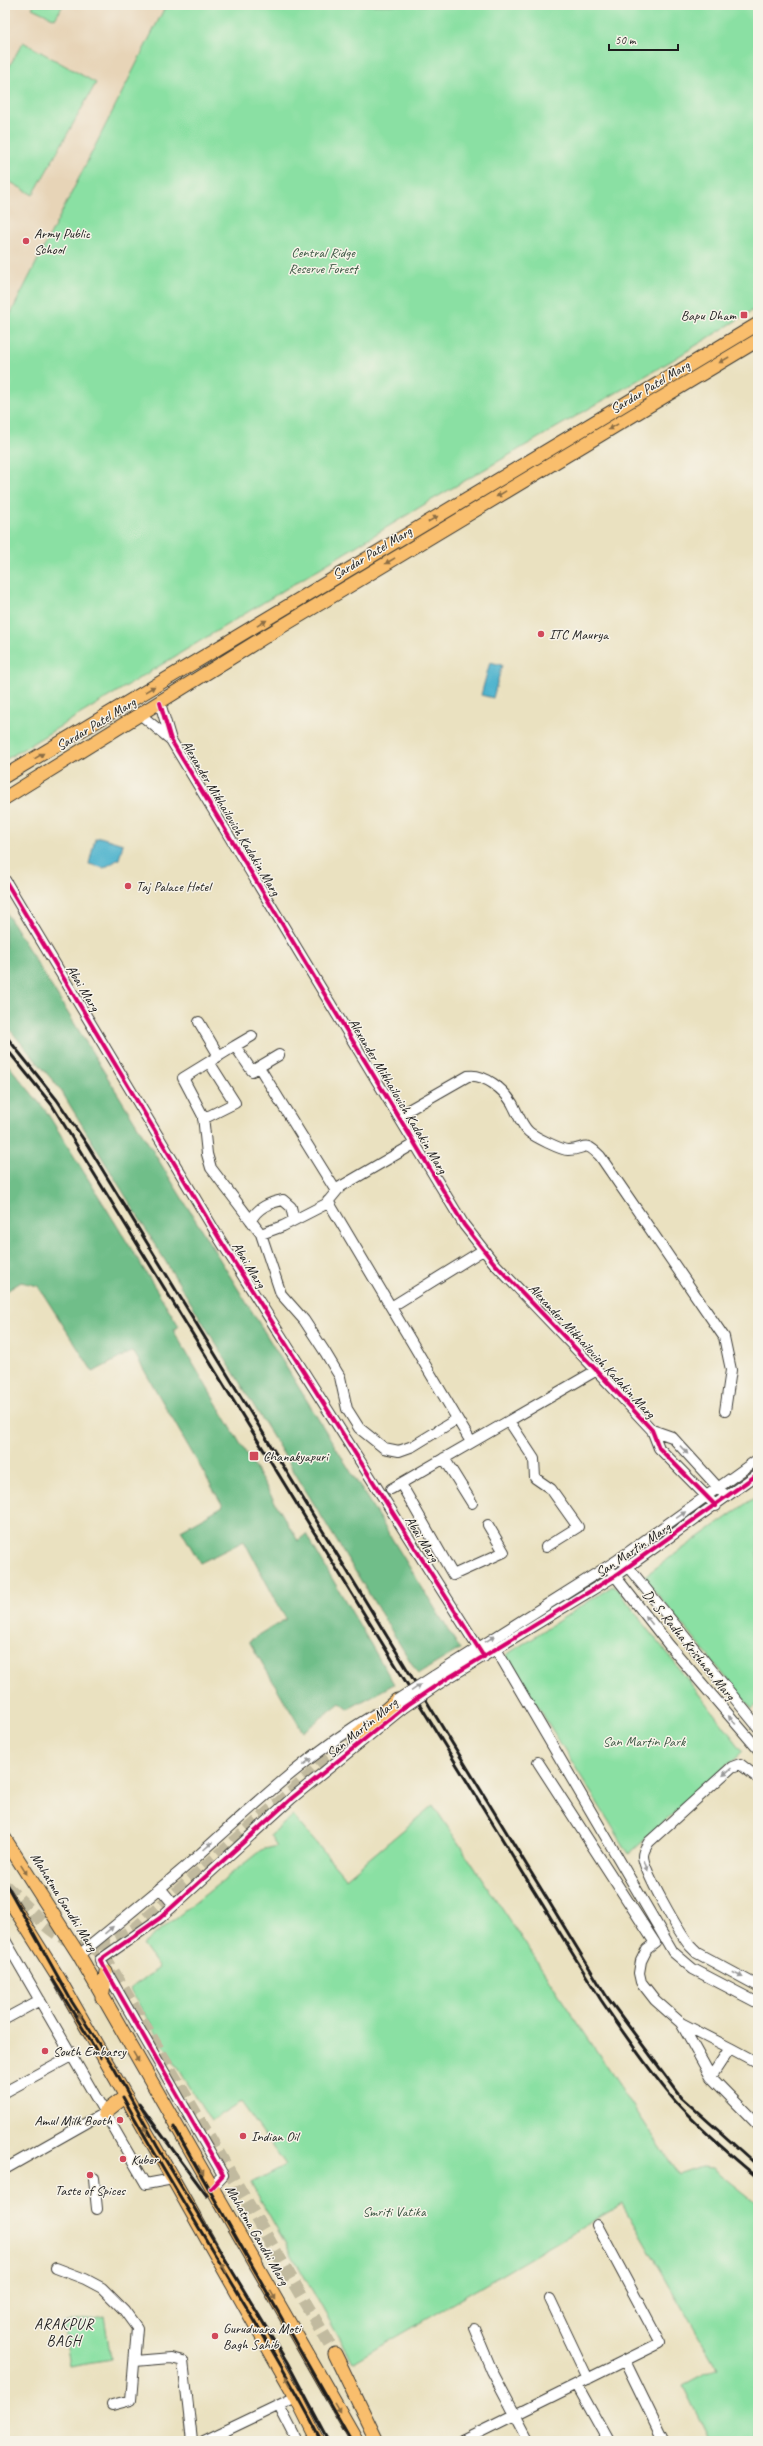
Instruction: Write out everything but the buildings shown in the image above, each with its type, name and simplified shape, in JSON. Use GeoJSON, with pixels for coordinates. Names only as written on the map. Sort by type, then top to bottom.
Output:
{"type":"FeatureCollection","features":[{"type":"Feature","properties":{"kind":"main road","name":"Sardar Patel Marg"},"geometry":{"type":"LineString","coordinates":[[5,776],[758,324]]}},
{"type":"Feature","properties":{"kind":"main road","name":"Sardar Patel Marg"},"geometry":{"type":"LineString","coordinates":[[5,798],[141,715],[266,636],[758,340]]}},
{"type":"Feature","properties":{"kind":"main road"},"geometry":{"type":"LineString","coordinates":[[359,1736],[400,1704]]}},
{"type":"Feature","properties":{"kind":"main road","name":"Mahatma Gandhi Marg"},"geometry":{"type":"LineString","coordinates":[[5,1839],[79,1955],[102,1998],[357,2441]]}},
{"type":"Feature","properties":{"kind":"main road"},"geometry":{"type":"LineString","coordinates":[[5,1893],[59,1979],[126,2096],[296,2397],[318,2441]]}},
{"type":"Feature","properties":{"kind":"main road"},"geometry":{"type":"LineString","coordinates":[[102,1998],[103,1966]]}},
{"type":"Feature","properties":{"kind":"main road"},"geometry":{"type":"LineString","coordinates":[[104,2113],[126,2096]]}},
{"type":"Feature","properties":{"kind":"main road"},"geometry":{"type":"LineString","coordinates":[[336,2354],[377,2441]]}},
{"type":"Feature","properties":{"kind":"street"},"geometry":{"type":"LineString","coordinates":[[160,703],[171,740]]}},
{"type":"Feature","properties":{"kind":"street"},"geometry":{"type":"LineString","coordinates":[[141,715],[171,740]]}},
{"type":"Feature","properties":{"kind":"street","name":"Alexander Mikhailovich Kadakin Marg"},"geometry":{"type":"LineString","coordinates":[[171,740],[414,1144],[451,1204],[483,1250],[652,1430]]}},
{"type":"Feature","properties":{"kind":"street","name":"Abai Marg"},"geometry":{"type":"LineString","coordinates":[[5,880],[224,1245],[484,1656]]}},
{"type":"Feature","properties":{"kind":"street"},"geometry":{"type":"LineString","coordinates":[[199,1022],[219,1056]]}},
{"type":"Feature","properties":{"kind":"street"},"geometry":{"type":"LineString","coordinates":[[252,1036],[183,1078],[204,1119],[207,1154],[211,1168],[261,1234],[281,1294],[304,1320],[336,1371],[345,1395],[347,1410],[359,1428],[384,1448],[399,1451],[413,1446],[457,1420]]}},
{"type":"Feature","properties":{"kind":"street"},"geometry":{"type":"LineString","coordinates":[[235,1046],[252,1071],[279,1055]]}},
{"type":"Feature","properties":{"kind":"street"},"geometry":{"type":"LineString","coordinates":[[204,1119],[235,1103],[209,1062]]}},
{"type":"Feature","properties":{"kind":"street"},"geometry":{"type":"LineString","coordinates":[[258,1067],[336,1191]]}},
{"type":"Feature","properties":{"kind":"street"},"geometry":{"type":"LineString","coordinates":[[398,1116],[468,1076],[475,1074],[484,1077],[511,1102],[528,1132],[562,1149],[569,1150],[583,1145],[592,1148],[600,1156],[724,1337],[731,1370],[725,1411]]}},
{"type":"Feature","properties":{"kind":"street"},"geometry":{"type":"LineString","coordinates":[[261,1234],[294,1220],[328,1201],[336,1191],[414,1144]]}},
{"type":"Feature","properties":{"kind":"street"},"geometry":{"type":"LineString","coordinates":[[251,1221],[253,1215],[259,1209],[275,1201],[283,1200],[291,1207],[294,1220]]}},
{"type":"Feature","properties":{"kind":"street"},"geometry":{"type":"LineString","coordinates":[[328,1201],[471,1442]]}},
{"type":"Feature","properties":{"kind":"street"},"geometry":{"type":"LineString","coordinates":[[391,1307],[483,1250]]}},
{"type":"Feature","properties":{"kind":"street"},"geometry":{"type":"LineString","coordinates":[[391,1489],[597,1370]]}},
{"type":"Feature","properties":{"kind":"street"},"geometry":{"type":"LineString","coordinates":[[509,1421],[534,1459],[535,1478],[551,1490],[578,1527],[546,1547]]}},
{"type":"Feature","properties":{"kind":"street"},"geometry":{"type":"LineString","coordinates":[[652,1430],[672,1437],[727,1498]]}},
{"type":"Feature","properties":{"kind":"street"},"geometry":{"type":"LineString","coordinates":[[652,1430],[659,1448],[716,1506]]}},
{"type":"Feature","properties":{"kind":"street"},"geometry":{"type":"LineString","coordinates":[[444,1458],[472,1503]]}},
{"type":"Feature","properties":{"kind":"street","name":"San Martin Marg"},"geometry":{"type":"LineString","coordinates":[[79,1955],[160,1888],[276,1786],[347,1731],[400,1704],[437,1680],[478,1647],[608,1566],[758,1459]]}},
{"type":"Feature","properties":{"kind":"street","name":"San Martin Marg"},"geometry":{"type":"LineString","coordinates":[[437,1680],[496,1649],[615,1576],[716,1506],[758,1474]]}},
{"type":"Feature","properties":{"kind":"street"},"geometry":{"type":"LineString","coordinates":[[401,1484],[453,1574],[456,1575],[504,1552],[488,1525]]}},
{"type":"Feature","properties":{"kind":"street","name":"Dr S. Radha Krishnan Marg"},"geometry":{"type":"LineString","coordinates":[[621,1557],[758,1727]]}},
{"type":"Feature","properties":{"kind":"street","name":"Dr S. Radha Krishnan Marg"},"geometry":{"type":"LineString","coordinates":[[608,1566],[669,1646],[757,1746]]}},
{"type":"Feature","properties":{"kind":"street"},"geometry":{"type":"LineString","coordinates":[[496,1649],[673,1952],[693,1969],[758,2003]]}},
{"type":"Feature","properties":{"kind":"street","name":"San Martin Marg"},"geometry":{"type":"LineString","coordinates":[[103,1966],[174,1905],[292,1798],[400,1704]]}},
{"type":"Feature","properties":{"kind":"street"},"geometry":{"type":"LineString","coordinates":[[538,1762],[655,1943]]}},
{"type":"Feature","properties":{"kind":"street"},"geometry":{"type":"LineString","coordinates":[[758,1778],[740,1764],[732,1767],[649,1842],[644,1849],[643,1857],[649,1875],[690,1946],[697,1953],[758,1986]]}},
{"type":"Feature","properties":{"kind":"street"},"geometry":{"type":"LineString","coordinates":[[160,1888],[174,1905]]}},
{"type":"Feature","properties":{"kind":"street"},"geometry":{"type":"LineString","coordinates":[[665,1938],[647,1949],[641,1961],[639,1973],[641,1982],[655,2000],[681,2023],[758,2063]]}},
{"type":"Feature","properties":{"kind":"street"},"geometry":{"type":"LineString","coordinates":[[6,1945],[40,2000],[146,2184],[173,2179]]}},
{"type":"Feature","properties":{"kind":"street"},"geometry":{"type":"LineString","coordinates":[[103,1966],[223,2175],[211,2188]]}},
{"type":"Feature","properties":{"kind":"street"},"geometry":{"type":"LineString","coordinates":[[5,2019],[40,2000]]}},
{"type":"Feature","properties":{"kind":"street"},"geometry":{"type":"LineString","coordinates":[[681,2023],[711,2077],[758,2125]]}},
{"type":"Feature","properties":{"kind":"street"},"geometry":{"type":"LineString","coordinates":[[711,2077],[730,2048]]}},
{"type":"Feature","properties":{"kind":"street"},"geometry":{"type":"LineString","coordinates":[[5,2092],[72,2056]]}},
{"type":"Feature","properties":{"kind":"street"},"geometry":{"type":"LineString","coordinates":[[5,2169],[104,2113]]}},
{"type":"Feature","properties":{"kind":"street"},"geometry":{"type":"LineString","coordinates":[[94,2178],[97,2210]]}},
{"type":"Feature","properties":{"kind":"street"},"geometry":{"type":"LineString","coordinates":[[462,2441],[660,2343],[596,2225]]}},
{"type":"Feature","properties":{"kind":"street"},"geometry":{"type":"LineString","coordinates":[[56,2268],[85,2279],[102,2288],[124,2310],[136,2328],[135,2361],[131,2400],[112,2405]]}},
{"type":"Feature","properties":{"kind":"street"},"geometry":{"type":"LineString","coordinates":[[550,2299],[588,2379]]}},
{"type":"Feature","properties":{"kind":"street"},"geometry":{"type":"LineString","coordinates":[[474,2328],[514,2415],[529,2441]]}},
{"type":"Feature","properties":{"kind":"street"},"geometry":{"type":"LineString","coordinates":[[135,2361],[171,2358],[183,2361],[192,2441]]}},
{"type":"Feature","properties":{"kind":"street"},"geometry":{"type":"LineString","coordinates":[[625,2361],[664,2441]]}},
{"type":"Feature","properties":{"kind":"street"},"geometry":{"type":"LineString","coordinates":[[577,2385],[608,2441]]}},
{"type":"Feature","properties":{"kind":"street"},"geometry":{"type":"LineString","coordinates":[[204,2441],[280,2406],[296,2397]]}},
{"type":"Feature","properties":{"kind":"street"},"geometry":{"type":"LineString","coordinates":[[280,2406],[297,2441]]}},
{"type":"Feature","properties":{"kind":"shaded area","name":"Army Public School"},"geometry":{"type":"Polygon","coordinates":[[[5,5],[166,5],[5,325],[5,5]]]}},
{"type":"Feature","properties":{"kind":"green space"},"geometry":{"type":"Polygon","coordinates":[[[34,5],[63,5],[55,19],[32,8],[34,5]]]}},
{"type":"Feature","properties":{"kind":"green space","name":"Central Ridge Reserve Forest"},"geometry":{"type":"Polygon","coordinates":[[[166,5],[758,5],[758,307],[671,361],[430,501],[5,760],[5,325],[166,5]]]}},
{"type":"Feature","properties":{"kind":"green space"},"geometry":{"type":"Polygon","coordinates":[[[23,42],[96,83],[33,195],[5,179],[5,74],[23,42]]]}},
{"type":"Feature","properties":{"kind":"green space"},"geometry":{"type":"Polygon","coordinates":[[[5,911],[460,1649],[418,1674],[60,1089],[5,1024],[5,911]]]}},
{"type":"Feature","properties":{"kind":"green space"},"geometry":{"type":"Polygon","coordinates":[[[5,1061],[46,1111],[179,1326],[173,1330],[298,1541],[306,1534],[394,1684],[348,1709],[340,1703],[303,1732],[249,1641],[286,1619],[244,1541],[200,1563],[181,1530],[223,1506],[133,1351],[93,1372],[38,1286],[21,1282],[5,1292],[5,1061]]]}},
{"type":"Feature","properties":{"kind":"green space"},"geometry":{"type":"Polygon","coordinates":[[[758,1495],[758,1704],[752,1709],[643,1577],[758,1495]]]}},
{"type":"Feature","properties":{"kind":"green space","name":"San Martin Park"},"geometry":{"type":"Polygon","coordinates":[[[614,1585],[743,1751],[629,1854],[506,1655],[614,1585]]]}},
{"type":"Feature","properties":{"kind":"green space","name":"Smriti Vatika"},"geometry":{"type":"Polygon","coordinates":[[[433,1805],[679,2175],[702,2167],[713,2168],[758,2204],[758,2441],[710,2441],[683,2386],[717,2368],[622,2204],[353,2362],[251,2183],[286,2165],[241,2102],[211,2121],[129,1989],[159,1968],[142,1945],[261,1850],[277,1846],[270,1835],[293,1816],[346,1878],[433,1805]]]}},
{"type":"Feature","properties":{"kind":"green space"},"geometry":{"type":"Polygon","coordinates":[[[104,2316],[111,2359],[70,2366],[63,2323],[104,2316]]]}},
{"type":"Feature","properties":{"kind":"water"},"geometry":{"type":"Polygon","coordinates":[[[490,662],[502,665],[493,698],[481,695],[490,662]]]}},
{"type":"Feature","properties":{"kind":"water"},"geometry":{"type":"Polygon","coordinates":[[[100,837],[123,844],[119,859],[104,868],[89,864],[95,839],[100,837]]]}},
{"type":"Feature","properties":{"kind":"tunnel"},"geometry":{"type":"LineString","coordinates":[[5,1886],[36,1916],[64,1938],[79,1944],[95,1944],[114,1940],[136,1928],[321,1766],[360,1737]]}},
{"type":"Feature","properties":{"kind":"tunnel"},"geometry":{"type":"LineString","coordinates":[[88,1946],[102,1952],[335,2354]]}},
{"type":"Feature","properties":{"kind":"railway"},"geometry":{"type":"LineString","coordinates":[[5,1035],[57,1100],[88,1146],[607,1997],[682,2098],[758,2166]]}},
{"type":"Feature","properties":{"kind":"railway"},"geometry":{"type":"LineString","coordinates":[[5,1047],[52,1105],[601,2000],[646,2064],[675,2101],[715,2141],[758,2178]]}},
{"type":"Feature","properties":{"kind":"railway"},"geometry":{"type":"LineString","coordinates":[[5,1882],[72,2002],[114,2068],[157,2146],[287,2362],[329,2441]]}},
{"type":"Feature","properties":{"kind":"railway"},"geometry":{"type":"LineString","coordinates":[[52,1978],[101,2058]]}},
{"type":"Feature","properties":{"kind":"railway"},"geometry":{"type":"LineString","coordinates":[[123,2097],[172,2183],[299,2397],[322,2441]]}},
{"type":"Feature","properties":{"kind":"railway"},"geometry":{"type":"LineString","coordinates":[[139,2104],[207,2196]]}},
{"type":"Feature","properties":{"kind":"railway"},"geometry":{"type":"LineString","coordinates":[[174,2127],[351,2441]]}},
{"type":"Feature","properties":{"kind":"cycle path"},"geometry":{"type":"LineString","coordinates":[[160,703],[171,740],[464,1225],[494,1263],[652,1430],[659,1448],[716,1506]]}},
{"type":"Feature","properties":{"kind":"cycle path"},"geometry":{"type":"LineString","coordinates":[[5,880],[219,1238],[484,1657]]}},
{"type":"Feature","properties":{"kind":"cycle path"},"geometry":{"type":"LineString","coordinates":[[211,2188],[223,2175],[100,1960],[160,1918],[292,1798],[403,1708],[440,1683],[615,1576],[758,1474]]}},
{"type":"Feature","properties":{"kind":"place","name":"Army Public School"},"geometry":{"type":"Point","coordinates":[26,241]}},
{"type":"Feature","properties":{"kind":"place","name":"Bapu Dham"},"geometry":{"type":"Point","coordinates":[744,315]}},
{"type":"Feature","properties":{"kind":"place","name":"ITC Maurya"},"geometry":{"type":"Point","coordinates":[541,634]}},
{"type":"Feature","properties":{"kind":"place","name":"Taj Palace Hotel"},"geometry":{"type":"Point","coordinates":[128,886]}},
{"type":"Feature","properties":{"kind":"place","name":"Chanakyapuri"},"geometry":{"type":"Point","coordinates":[254,1456]}},
{"type":"Feature","properties":{"kind":"place","name":"South Embassy"},"geometry":{"type":"Point","coordinates":[45,2051]}},
{"type":"Feature","properties":{"kind":"place","name":"Amul Milk Booth"},"geometry":{"type":"Point","coordinates":[120,2120]}},
{"type":"Feature","properties":{"kind":"place","name":"Indian Oil"},"geometry":{"type":"Point","coordinates":[243,2136]}},
{"type":"Feature","properties":{"kind":"place","name":"Kuber"},"geometry":{"type":"Point","coordinates":[123,2159]}},
{"type":"Feature","properties":{"kind":"place","name":"Taste of Spices"},"geometry":{"type":"Point","coordinates":[90,2175]}},
{"type":"Feature","properties":{"kind":"place","name":"Gurudwara Moti Bagh Sahib"},"geometry":{"type":"Point","coordinates":[215,2336]}},
{"type":"Feature","properties":{"kind":"district","name":"ARAKPUR BAGH"},"geometry":{"type":"Point","coordinates":[64,2332]}}]}
